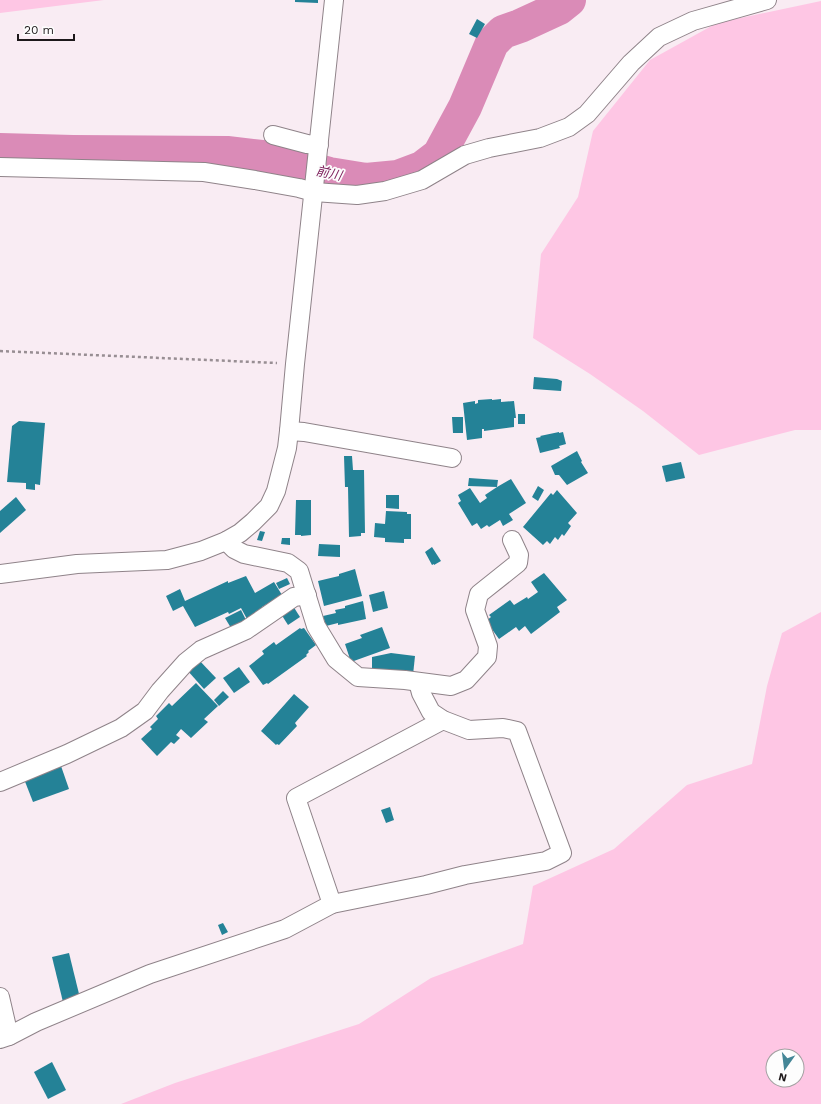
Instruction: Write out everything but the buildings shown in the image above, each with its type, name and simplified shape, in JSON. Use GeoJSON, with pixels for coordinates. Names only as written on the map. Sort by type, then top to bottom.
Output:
{"type":"FeatureCollection","features":[{"type":"Feature","properties":{"kind":"street"},"geometry":{"type":"LineString","coordinates":[[0,574],[77,564],[167,560],[201,551],[226,541],[253,522],[269,506],[276,491],[287,448],[334,0]]}},
{"type":"Feature","properties":{"kind":"street"},"geometry":{"type":"LineString","coordinates":[[0,167],[204,172],[299,188],[314,188],[357,195],[385,191],[422,180],[465,155],[489,148],[540,138],[569,127],[588,114],[631,63],[659,37],[693,21],[767,0]]}},
{"type":"Feature","properties":{"kind":"street"},"geometry":{"type":"LineString","coordinates":[[272,135],[307,144],[318,151]]}},
{"type":"Feature","properties":{"kind":"street"},"geometry":{"type":"LineString","coordinates":[[289,431],[312,433],[452,458]]}},
{"type":"Feature","properties":{"kind":"street"},"geometry":{"type":"LineString","coordinates":[[226,541],[234,549],[244,554],[288,562],[299,571],[316,626],[336,659],[358,677],[452,686],[466,680],[487,657],[488,646],[475,610],[479,594],[518,563],[519,555],[512,540]]}},
{"type":"Feature","properties":{"kind":"street"},"geometry":{"type":"LineString","coordinates":[[0,782],[67,754],[121,728],[145,711],[160,691],[186,662],[201,650],[246,630],[294,598],[307,594]]}},
{"type":"Feature","properties":{"kind":"street"},"geometry":{"type":"LineString","coordinates":[[0,997],[5,1038],[36,1022],[150,974],[285,929],[332,904],[426,885],[465,875],[546,861],[562,853],[517,731],[502,728],[469,730],[443,720],[431,712],[421,693],[418,682]]}},
{"type":"Feature","properties":{"kind":"street"},"geometry":{"type":"LineString","coordinates":[[332,904],[296,798],[443,720]]}},
{"type":"Feature","properties":{"kind":"path"},"geometry":{"type":"LineString","coordinates":[[0,351],[295,364]]}},
{"type":"Feature","properties":{"kind":"shaded area"},"geometry":{"type":"Polygon","coordinates":[[[0,0],[104,0],[0,13],[0,0]]]}},
{"type":"Feature","properties":{"kind":"shaded area"},"geometry":{"type":"Polygon","coordinates":[[[821,1],[821,430],[795,430],[699,455],[643,411],[590,374],[533,338],[541,254],[578,197],[593,131],[650,60],[717,23],[821,1]]]}},
{"type":"Feature","properties":{"kind":"shaded area"},"geometry":{"type":"Polygon","coordinates":[[[821,612],[821,1104],[121,1104],[175,1083],[359,1024],[431,978],[523,944],[533,886],[614,849],[687,785],[752,764],[767,686],[782,633],[821,612]]]}},
{"type":"Feature","properties":{"kind":"waterway","name":"前川"},"geometry":{"type":"LineString","coordinates":[[0,150],[227,153],[271,158],[329,174],[366,180],[398,177],[422,168],[439,155],[465,107],[492,43],[503,32],[559,8],[569,0]]}}]}
